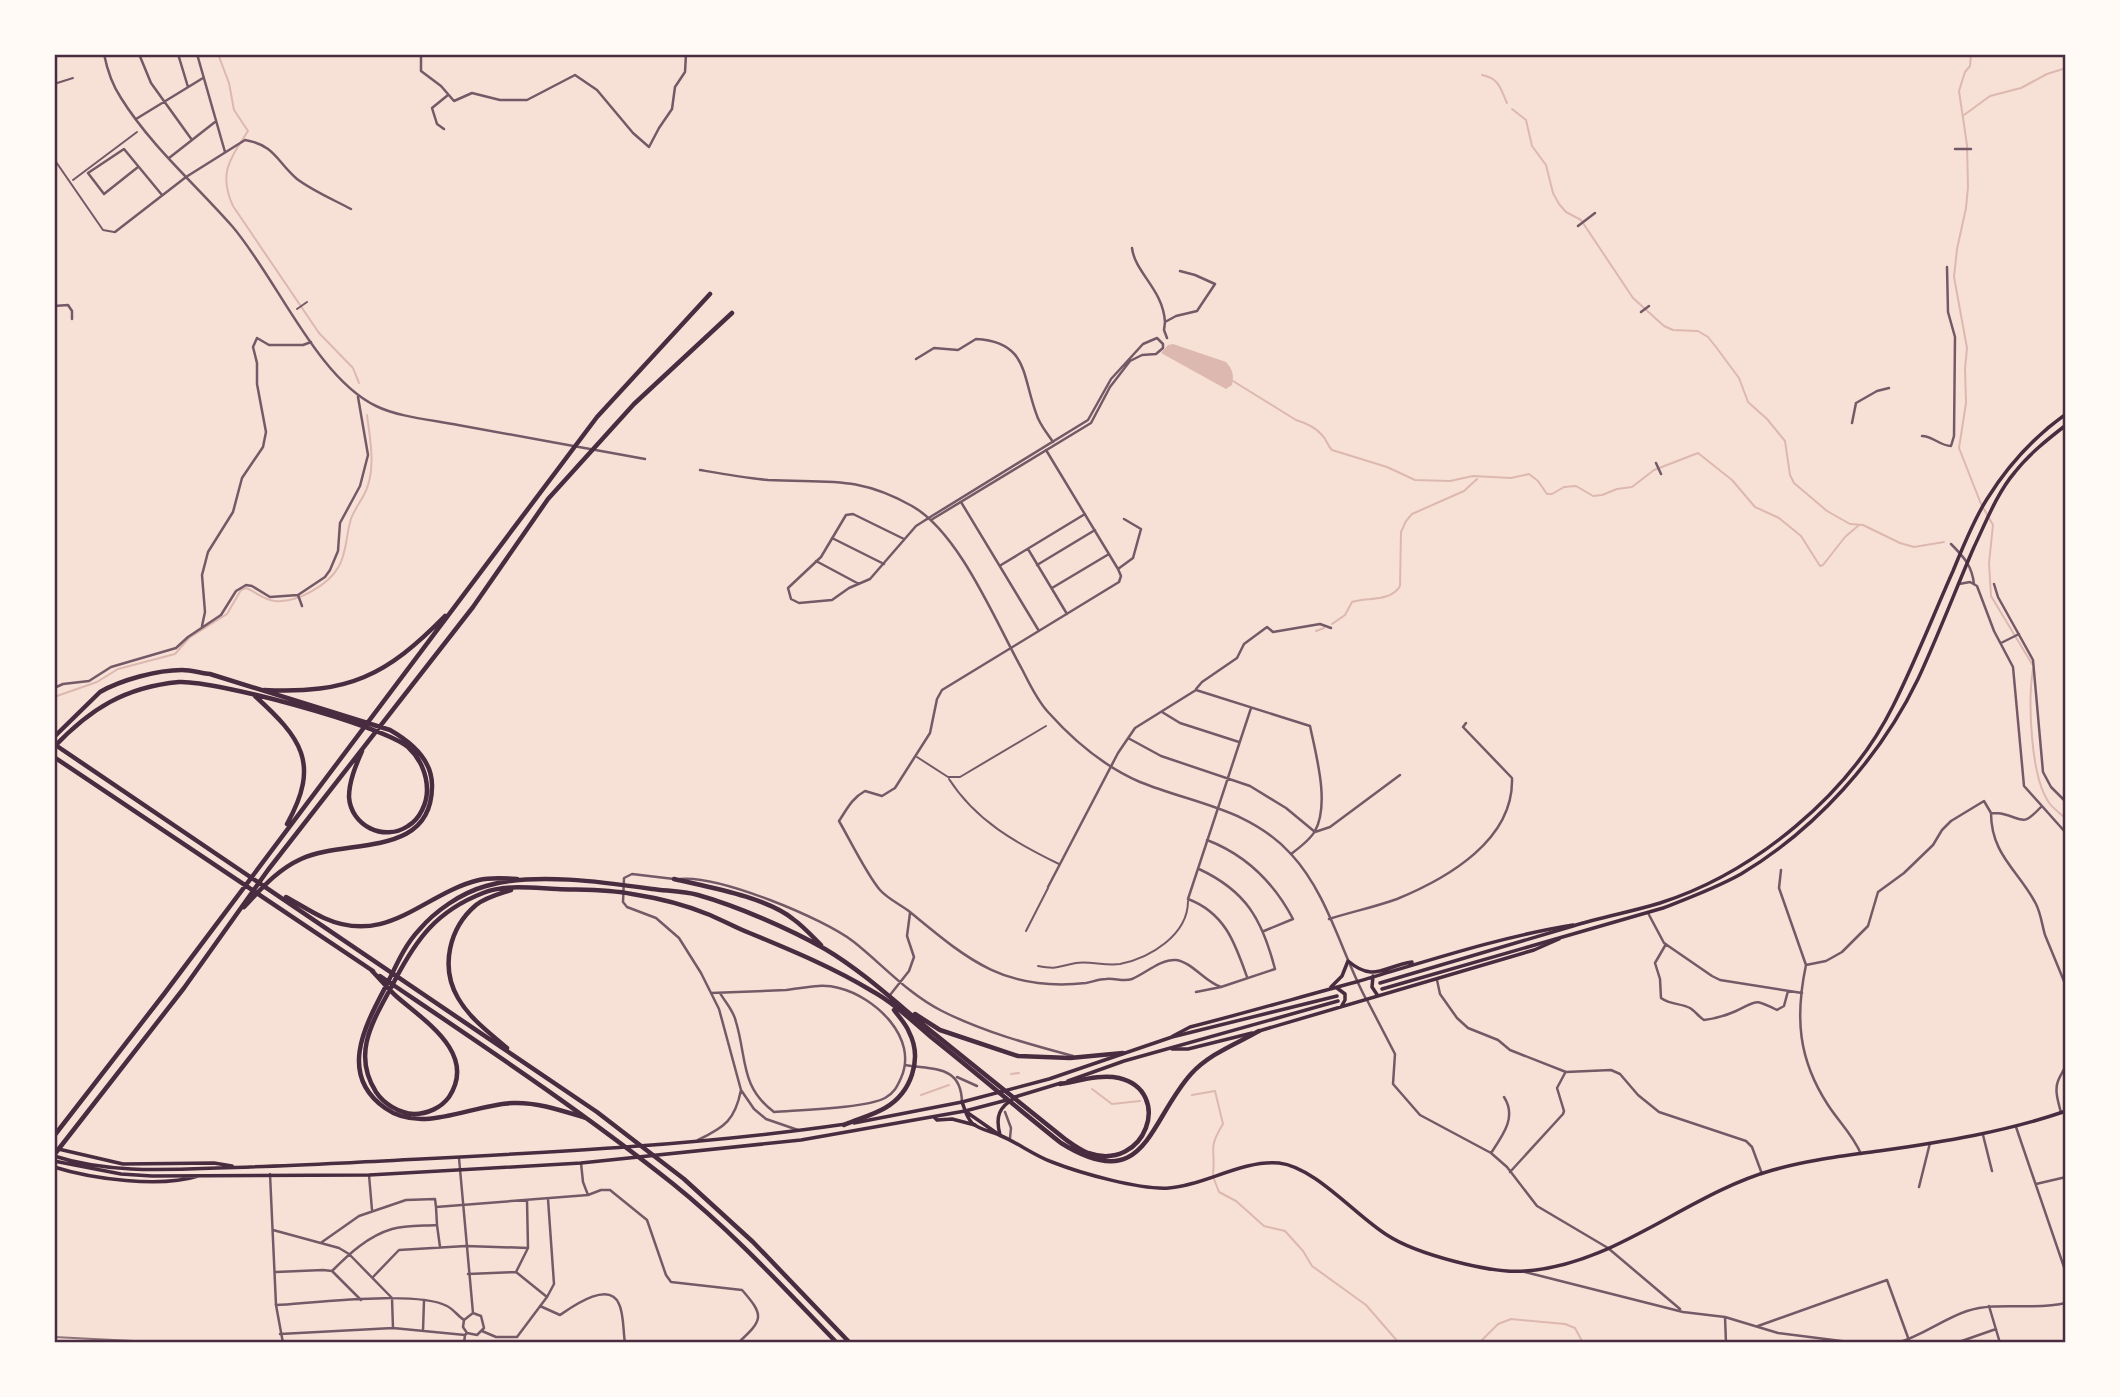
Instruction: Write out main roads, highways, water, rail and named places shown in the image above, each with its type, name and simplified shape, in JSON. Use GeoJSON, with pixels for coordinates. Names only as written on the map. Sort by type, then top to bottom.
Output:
{"type":"FeatureCollection","features":[{"type":"Feature","properties":{"kind":"highway"},"geometry":{"type":"LineString","coordinates":[[56,1133],[597,417],[710,294]]}},
{"type":"Feature","properties":{"kind":"highway"},"geometry":{"type":"LineString","coordinates":[[247,901],[268,870],[473,607],[548,499],[610,429],[667,371],[732,313]]}},
{"type":"Feature","properties":{"kind":"highway"},"geometry":{"type":"LineString","coordinates":[[254,692],[318,690],[363,678],[393,663],[458,603]]}},
{"type":"Feature","properties":{"kind":"highway"},"geometry":{"type":"LineString","coordinates":[[54,737],[100,692],[136,678],[181,670],[210,674],[254,692],[294,736],[303,760],[303,782],[298,804],[278,840]]}},
{"type":"Feature","properties":{"kind":"highway"},"geometry":{"type":"LineString","coordinates":[[54,1157],[184,988],[231,920],[247,901],[274,874],[312,854],[337,848],[371,845],[401,837],[422,821],[429,810],[431,774],[419,753],[403,737],[355,720],[254,692],[178,682],[131,692],[111,700],[87,715],[54,746],[261,883],[521,1061],[597,1112],[684,1179],[753,1242],[850,1343]]}},
{"type":"Feature","properties":{"kind":"highway"},"geometry":{"type":"LineString","coordinates":[[363,747],[349,790],[352,811],[369,828],[394,833],[418,818],[426,800],[426,777],[415,755],[389,732]]}},
{"type":"Feature","properties":{"kind":"highway"},"geometry":{"type":"LineString","coordinates":[[54,757],[586,1118],[673,1185],[745,1248],[837,1343]]}},
{"type":"Feature","properties":{"kind":"highway"},"geometry":{"type":"LineString","coordinates":[[261,883],[325,919],[343,924],[368,925],[404,917],[451,891],[480,880],[499,878],[609,883],[697,895],[757,917],[827,950]]}},
{"type":"Feature","properties":{"kind":"highway"},"geometry":{"type":"LineString","coordinates":[[372,971],[394,995],[438,1029],[446,1041],[454,1059],[454,1088],[447,1100],[436,1109],[422,1114],[400,1111],[379,1097],[370,1083],[364,1067],[364,1050],[377,1008],[410,945],[433,916],[484,887],[531,880]]}},
{"type":"Feature","properties":{"kind":"highway"},"geometry":{"type":"LineString","coordinates":[[674,880],[743,896],[792,917],[827,950],[1061,1143],[1082,1156],[1106,1162],[1130,1156],[1144,1146],[1177,1090],[1193,1071],[1207,1059],[1259,1031]]}},
{"type":"Feature","properties":{"kind":"highway"},"geometry":{"type":"LineString","coordinates":[[410,945],[437,919],[468,900],[500,888],[629,893],[707,914],[874,988],[909,1032],[915,1061],[910,1083],[886,1108],[844,1125]]}},
{"type":"Feature","properties":{"kind":"highway"},"geometry":{"type":"LineString","coordinates":[[521,1061],[470,1015],[452,984],[448,955],[453,935],[477,904],[510,891],[534,888]]}},
{"type":"Feature","properties":{"kind":"highway"},"geometry":{"type":"LineString","coordinates":[[886,1000],[940,1030],[1018,1056],[1076,1057],[1123,1053]]}},
{"type":"Feature","properties":{"kind":"highway"},"geometry":{"type":"LineString","coordinates":[[377,1008],[368,1020],[359,1050],[359,1069],[376,1101],[398,1116],[421,1120],[495,1104],[531,1103],[586,1118]]}},
{"type":"Feature","properties":{"kind":"highway"},"geometry":{"type":"LineString","coordinates":[[1026,1112],[1084,1152],[1097,1156],[1128,1151],[1141,1141],[1149,1125],[1149,1112],[1146,1100],[1137,1088],[1123,1079],[1105,1076],[1060,1084]]}},
{"type":"Feature","properties":{"kind":"main road"},"geometry":{"type":"LineString","coordinates":[[1380,983],[1582,923],[1661,903],[1705,885],[1762,851],[1825,799],[1864,753],[1892,709],[1983,505],[2009,468],[2051,425],[2066,414]]}},
{"type":"Feature","properties":{"kind":"main road"},"geometry":{"type":"LineString","coordinates":[[1382,989],[1648,913],[1708,891],[1767,856],[1830,804],[1853,779],[1900,713],[1918,679],[1989,514],[2014,473],[2066,425]]}},
{"type":"Feature","properties":{"kind":"main road"},"geometry":{"type":"LineString","coordinates":[[1172,1037],[1190,1027],[1422,961],[1527,932],[1582,923]]}},
{"type":"Feature","properties":{"kind":"main road"},"geometry":{"type":"LineString","coordinates":[[1172,1049],[1188,1049],[1379,997],[1534,950],[1577,932]]}},
{"type":"Feature","properties":{"kind":"main road"},"geometry":{"type":"LineString","coordinates":[[1333,988],[1348,961],[1362,971],[1372,973],[1422,961]]}},
{"type":"Feature","properties":{"kind":"main road"},"geometry":{"type":"LineString","coordinates":[[1373,976],[1372,987],[1379,997]]}},
{"type":"Feature","properties":{"kind":"main road"},"geometry":{"type":"LineString","coordinates":[[1333,988],[1345,994],[1340,1008]]}},
{"type":"Feature","properties":{"kind":"main road"},"geometry":{"type":"LineString","coordinates":[[1337,999],[965,1111],[801,1140],[581,1163],[369,1175],[121,1174],[54,1157],[121,1169],[154,1171],[459,1158],[693,1143],[844,1125],[1015,1089],[1172,1037],[1337,999]]}},
{"type":"Feature","properties":{"kind":"main road"},"geometry":{"type":"LineString","coordinates":[[1000,1135],[997,1122],[999,1111],[1004,1104],[1017,1097]]}},
{"type":"Feature","properties":{"kind":"main road"},"geometry":{"type":"LineString","coordinates":[[962,1102],[969,1120],[975,1125]]}},
{"type":"Feature","properties":{"kind":"main road"},"geometry":{"type":"LineString","coordinates":[[965,1111],[1010,1141],[1053,1163],[1148,1187],[1180,1186],[1256,1164],[1281,1163],[1305,1171],[1389,1237],[1455,1261],[1522,1272],[1555,1267],[1608,1248],[1723,1188],[1762,1174],[1820,1159],[1983,1135],[2063,1112]]}},
{"type":"Feature","properties":{"kind":"main road"},"geometry":{"type":"LineString","coordinates":[[934,1117],[937,1120],[953,1119],[975,1125],[1000,1135]]}},
{"type":"Feature","properties":{"kind":"main road"},"geometry":{"type":"LineString","coordinates":[[54,1148],[123,1164],[214,1163],[245,1167]]}},
{"type":"Feature","properties":{"kind":"main road"},"geometry":{"type":"LineString","coordinates":[[54,1167],[119,1180],[173,1180],[203,1175]]}},
{"type":"Feature","properties":{"kind":"waterway"},"geometry":{"type":"LineString","coordinates":[[218,54],[229,83],[234,110],[248,131],[231,158],[226,175],[233,206],[319,333],[353,368],[359,383]]}},
{"type":"Feature","properties":{"kind":"waterway"},"geometry":{"type":"LineString","coordinates":[[1971,54],[1970,66],[1965,72],[1959,91],[1967,145],[1968,187],[1954,277],[1967,348],[1966,403],[1959,448],[1981,504]]}},
{"type":"Feature","properties":{"kind":"waterway"},"geometry":{"type":"LineString","coordinates":[[1964,115],[1990,96],[2021,88],[2047,74],[2066,68]]}},
{"type":"Feature","properties":{"kind":"waterway"},"geometry":{"type":"LineString","coordinates":[[1482,75],[1496,82],[1507,103]]}},
{"type":"Feature","properties":{"kind":"waterway"},"geometry":{"type":"LineString","coordinates":[[1512,109],[1526,120],[1532,146],[1546,165],[1553,193],[1559,204],[1566,212],[1581,220],[1633,298],[1664,326],[1673,330],[1698,331],[1708,337],[1739,378],[1748,402],[1785,441],[1790,475],[1794,483],[1827,511],[1850,524],[1863,525],[1914,547],[1944,542]]}},
{"type":"Feature","properties":{"kind":"waterway"},"geometry":{"type":"LineString","coordinates":[[1233,381],[1320,432],[1332,450],[1387,467],[1415,480],[1450,481],[1473,476],[1511,478],[1529,474],[1547,494],[1564,487],[1576,486],[1593,496],[1632,487],[1654,470],[1698,453],[1732,480],[1755,507],[1779,518],[1801,536],[1820,566],[1859,525]]}},
{"type":"Feature","properties":{"kind":"waterway"},"geometry":{"type":"LineString","coordinates":[[54,697],[97,682],[118,669],[175,654],[189,638],[227,614],[241,590],[246,588],[267,599],[284,601],[302,596],[328,580],[342,561],[351,519],[367,489],[370,477],[371,451],[367,415]]}},
{"type":"Feature","properties":{"kind":"waterway"},"geometry":{"type":"LineString","coordinates":[[1332,624],[1345,615],[1352,602],[1385,597],[1396,591],[1400,586],[1401,532],[1406,521],[1412,514],[1464,491],[1477,479]]}},
{"type":"Feature","properties":{"kind":"waterway"},"geometry":{"type":"LineString","coordinates":[[1984,509],[1993,525],[1989,563],[1991,596],[2032,664]]}},
{"type":"Feature","properties":{"kind":"waterway"},"geometry":{"type":"LineString","coordinates":[[1316,631],[1324,628]]}},
{"type":"Feature","properties":{"kind":"waterway"},"geometry":{"type":"LineString","coordinates":[[2033,669],[2031,718],[2038,776],[2050,804],[2066,819]]}},
{"type":"Feature","properties":{"kind":"waterway"},"geometry":{"type":"LineString","coordinates":[[1011,1074],[1019,1073]]}},
{"type":"Feature","properties":{"kind":"waterway"},"geometry":{"type":"LineString","coordinates":[[921,1095],[949,1085]]}},
{"type":"Feature","properties":{"kind":"waterway"},"geometry":{"type":"LineString","coordinates":[[1092,1089],[1112,1104],[1140,1101]]}},
{"type":"Feature","properties":{"kind":"waterway"},"geometry":{"type":"LineString","coordinates":[[1192,1095],[1215,1091],[1223,1124],[1214,1144],[1213,1174]]}},
{"type":"Feature","properties":{"kind":"waterway"},"geometry":{"type":"LineString","coordinates":[[1214,1179],[1219,1192],[1236,1201],[1264,1226],[1285,1231],[1312,1266],[1366,1305],[1399,1343]]}},
{"type":"Feature","properties":{"kind":"waterway"},"geometry":{"type":"LineString","coordinates":[[1479,1343],[1498,1324],[1511,1319],[1565,1324],[1575,1328],[1583,1343]]}},
{"type":"Feature","properties":{"kind":"railway"},"geometry":{"type":"LineString","coordinates":[[54,1337],[174,1343]]}}]}
